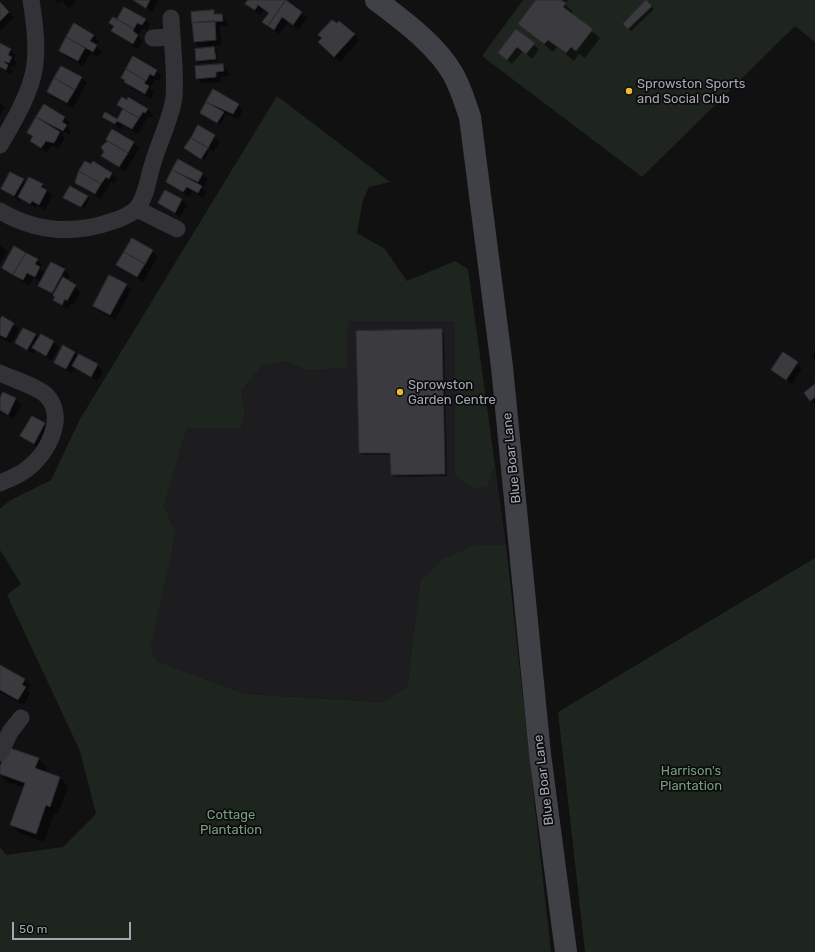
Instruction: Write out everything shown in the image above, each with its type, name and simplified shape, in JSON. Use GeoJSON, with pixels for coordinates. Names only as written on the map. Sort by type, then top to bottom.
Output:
{"type":"FeatureCollection","features":[{"type":"Feature","properties":{"kind":"street"},"geometry":{"type":"LineString","coordinates":[[0,145],[24,101],[33,78],[36,56],[31,0]]}},
{"type":"Feature","properties":{"kind":"street","name":"Blue Boar Lane"},"geometry":{"type":"LineString","coordinates":[[376,0],[414,31],[438,54],[452,73],[462,94],[470,117],[502,367],[540,754],[566,952]]}},
{"type":"Feature","properties":{"kind":"street"},"geometry":{"type":"LineString","coordinates":[[0,211],[17,221],[41,228],[70,231],[95,227],[120,219],[137,209],[144,193],[153,161],[167,126],[174,97],[171,18]]}},
{"type":"Feature","properties":{"kind":"street"},"geometry":{"type":"LineString","coordinates":[[153,38],[172,37]]}},
{"type":"Feature","properties":{"kind":"street"},"geometry":{"type":"LineString","coordinates":[[137,209],[177,229]]}},
{"type":"Feature","properties":{"kind":"street"},"geometry":{"type":"LineString","coordinates":[[0,373],[47,396],[54,407],[55,422],[52,436],[43,453],[27,469],[0,483]]}},
{"type":"Feature","properties":{"kind":"street"},"geometry":{"type":"LineString","coordinates":[[0,753],[10,732],[21,718]]}},
{"type":"Feature","properties":{"kind":"shaded area"},"geometry":{"type":"Polygon","coordinates":[[[348,321],[455,321],[455,475],[488,486],[495,465],[506,545],[475,545],[420,581],[407,689],[381,702],[246,694],[157,661],[151,648],[176,533],[164,506],[187,428],[241,428],[245,415],[241,391],[261,367],[285,361],[306,370],[348,321]]]}},
{"type":"Feature","properties":{"kind":"green space","name":"Sprowston Sports and Social Club"},"geometry":{"type":"Polygon","coordinates":[[[523,0],[815,0],[815,42],[795,26],[642,177],[482,56],[523,0]]]}},
{"type":"Feature","properties":{"kind":"green space","name":"Cottage Plantation"},"geometry":{"type":"Polygon","coordinates":[[[277,96],[390,182],[369,187],[363,200],[357,233],[385,249],[407,281],[455,261],[468,269],[495,465],[488,486],[477,489],[455,476],[455,321],[348,321],[346,368],[306,370],[285,361],[261,367],[241,391],[245,415],[241,428],[187,428],[164,506],[176,533],[151,648],[157,661],[246,694],[381,702],[407,688],[420,581],[441,560],[475,545],[506,545],[551,952],[0,952],[0,847],[6,855],[63,847],[96,814],[80,751],[7,595],[21,584],[0,550],[0,509],[9,501],[51,480],[80,419],[277,96]]]}},
{"type":"Feature","properties":{"kind":"green space","name":"Harrison's Plantation"},"geometry":{"type":"Polygon","coordinates":[[[815,558],[815,952],[585,952],[558,712],[815,558]]]}},
{"type":"Feature","properties":{"kind":"building"},"geometry":{"type":"Polygon","coordinates":[[[133,0],[150,0],[146,8],[133,0]]]}},
{"type":"Feature","properties":{"kind":"building"},"geometry":{"type":"Polygon","coordinates":[[[248,0],[286,0],[268,26],[262,22],[269,13],[258,5],[255,10],[245,4],[248,0]]]}},
{"type":"Feature","properties":{"kind":"building"},"geometry":{"type":"Polygon","coordinates":[[[286,0],[302,12],[293,25],[282,17],[274,30],[268,26],[286,0]]]}},
{"type":"Feature","properties":{"kind":"building"},"geometry":{"type":"Polygon","coordinates":[[[536,0],[561,0],[566,3],[563,7],[593,29],[576,51],[571,47],[566,53],[548,40],[544,44],[518,24],[536,0]]]}},
{"type":"Feature","properties":{"kind":"building"},"geometry":{"type":"Polygon","coordinates":[[[646,0],[652,6],[628,29],[623,24],[646,0]]]}},
{"type":"Feature","properties":{"kind":"building"},"geometry":{"type":"Polygon","coordinates":[[[0,2],[9,12],[0,21],[0,2]]]}},
{"type":"Feature","properties":{"kind":"building"},"geometry":{"type":"Polygon","coordinates":[[[124,7],[146,19],[142,25],[137,23],[134,29],[117,19],[124,7]]]}},
{"type":"Feature","properties":{"kind":"building"},"geometry":{"type":"Polygon","coordinates":[[[214,10],[214,14],[222,14],[223,21],[192,23],[191,12],[214,10]]]}},
{"type":"Feature","properties":{"kind":"building"},"geometry":{"type":"Polygon","coordinates":[[[113,17],[134,29],[133,31],[138,35],[133,44],[111,31],[114,26],[109,23],[113,17]]]}},
{"type":"Feature","properties":{"kind":"building"},"geometry":{"type":"Polygon","coordinates":[[[332,20],[337,23],[339,21],[355,34],[334,57],[318,42],[322,38],[318,35],[332,20]]]}},
{"type":"Feature","properties":{"kind":"building"},"geometry":{"type":"Polygon","coordinates":[[[215,21],[216,40],[194,42],[192,23],[215,21]]]}},
{"type":"Feature","properties":{"kind":"building"},"geometry":{"type":"Polygon","coordinates":[[[74,23],[94,35],[90,41],[97,45],[93,52],[66,37],[74,23]]]}},
{"type":"Feature","properties":{"kind":"building"},"geometry":{"type":"Polygon","coordinates":[[[516,29],[535,43],[526,54],[517,47],[507,60],[498,53],[516,29]]]}},
{"type":"Feature","properties":{"kind":"building"},"geometry":{"type":"Polygon","coordinates":[[[66,37],[85,48],[78,61],[59,51],[66,37]]]}},
{"type":"Feature","properties":{"kind":"building"},"geometry":{"type":"Polygon","coordinates":[[[0,43],[11,49],[8,55],[12,57],[9,63],[4,61],[8,65],[6,70],[0,67],[0,43]]]}},
{"type":"Feature","properties":{"kind":"building"},"geometry":{"type":"Polygon","coordinates":[[[214,47],[216,59],[196,61],[195,49],[214,47]]]}},
{"type":"Feature","properties":{"kind":"building"},"geometry":{"type":"Polygon","coordinates":[[[133,56],[157,70],[154,76],[150,74],[146,81],[126,69],[133,56]]]}},
{"type":"Feature","properties":{"kind":"building"},"geometry":{"type":"Polygon","coordinates":[[[223,64],[224,71],[216,72],[216,77],[196,79],[195,66],[223,64]]]}},
{"type":"Feature","properties":{"kind":"building"},"geometry":{"type":"Polygon","coordinates":[[[61,66],[82,77],[75,90],[54,78],[61,66]]]}},
{"type":"Feature","properties":{"kind":"building"},"geometry":{"type":"Polygon","coordinates":[[[126,69],[146,81],[144,83],[149,86],[145,94],[124,82],[125,80],[121,78],[126,69]]]}},
{"type":"Feature","properties":{"kind":"building"},"geometry":{"type":"Polygon","coordinates":[[[54,78],[75,90],[67,103],[47,92],[54,78]]]}},
{"type":"Feature","properties":{"kind":"building"},"geometry":{"type":"Polygon","coordinates":[[[213,89],[239,104],[233,114],[206,102],[213,89]]]}},
{"type":"Feature","properties":{"kind":"building"},"geometry":{"type":"Polygon","coordinates":[[[122,97],[127,100],[128,97],[148,109],[145,113],[143,112],[139,118],[117,105],[122,97]]]}},
{"type":"Feature","properties":{"kind":"building"},"geometry":{"type":"Polygon","coordinates":[[[206,102],[224,112],[217,123],[200,113],[206,102]]]}},
{"type":"Feature","properties":{"kind":"building"},"geometry":{"type":"Polygon","coordinates":[[[44,104],[65,117],[62,122],[67,125],[63,131],[36,117],[44,104]]]}},
{"type":"Feature","properties":{"kind":"building"},"geometry":{"type":"Polygon","coordinates":[[[123,109],[139,118],[132,129],[117,121],[115,124],[102,117],[105,112],[117,119],[123,109]]]}},
{"type":"Feature","properties":{"kind":"building"},"geometry":{"type":"Polygon","coordinates":[[[36,117],[60,132],[54,143],[46,141],[41,148],[30,141],[33,136],[27,133],[36,117]]]}},
{"type":"Feature","properties":{"kind":"building"},"geometry":{"type":"Polygon","coordinates":[[[198,125],[215,135],[208,148],[191,138],[198,125]]]}},
{"type":"Feature","properties":{"kind":"building"},"geometry":{"type":"Polygon","coordinates":[[[112,129],[134,142],[128,153],[106,140],[112,129]]]}},
{"type":"Feature","properties":{"kind":"building"},"geometry":{"type":"Polygon","coordinates":[[[191,138],[208,148],[201,159],[184,148],[191,138]]]}},
{"type":"Feature","properties":{"kind":"building"},"geometry":{"type":"Polygon","coordinates":[[[108,141],[128,153],[119,167],[101,156],[104,152],[101,147],[108,141]]]}},
{"type":"Feature","properties":{"kind":"building"},"geometry":{"type":"Polygon","coordinates":[[[178,159],[203,173],[198,182],[172,170],[178,159]]]}},
{"type":"Feature","properties":{"kind":"building"},"geometry":{"type":"Polygon","coordinates":[[[85,161],[91,164],[93,161],[112,173],[109,179],[106,177],[101,184],[79,171],[85,161]]]}},
{"type":"Feature","properties":{"kind":"building"},"geometry":{"type":"Polygon","coordinates":[[[172,170],[202,186],[198,193],[187,187],[183,192],[166,182],[172,170]]]}},
{"type":"Feature","properties":{"kind":"building"},"geometry":{"type":"Polygon","coordinates":[[[79,171],[101,184],[95,194],[75,183],[79,171]]]}},
{"type":"Feature","properties":{"kind":"building"},"geometry":{"type":"Polygon","coordinates":[[[10,172],[24,179],[14,196],[1,189],[10,172]]]}},
{"type":"Feature","properties":{"kind":"building"},"geometry":{"type":"Polygon","coordinates":[[[29,177],[43,184],[41,187],[47,190],[39,205],[32,201],[30,204],[18,197],[29,177]]]}},
{"type":"Feature","properties":{"kind":"building"},"geometry":{"type":"Polygon","coordinates":[[[70,186],[88,196],[81,207],[63,198],[70,186]]]}},
{"type":"Feature","properties":{"kind":"building"},"geometry":{"type":"Polygon","coordinates":[[[165,190],[182,199],[175,213],[158,203],[165,190]]]}},
{"type":"Feature","properties":{"kind":"building"},"geometry":{"type":"Polygon","coordinates":[[[132,238],[153,250],[145,264],[124,252],[132,238]]]}},
{"type":"Feature","properties":{"kind":"building"},"geometry":{"type":"Polygon","coordinates":[[[14,246],[26,253],[13,275],[2,268],[14,246]]]}},
{"type":"Feature","properties":{"kind":"building"},"geometry":{"type":"Polygon","coordinates":[[[124,252],[145,264],[137,277],[116,265],[124,252]]]}},
{"type":"Feature","properties":{"kind":"building"},"geometry":{"type":"Polygon","coordinates":[[[26,253],[38,259],[35,264],[40,267],[35,277],[27,273],[23,280],[13,275],[26,253]]]}},
{"type":"Feature","properties":{"kind":"building"},"geometry":{"type":"Polygon","coordinates":[[[51,262],[65,269],[52,293],[38,286],[51,262]]]}},
{"type":"Feature","properties":{"kind":"building"},"geometry":{"type":"Polygon","coordinates":[[[109,275],[127,284],[110,315],[93,306],[109,275]]]}},
{"type":"Feature","properties":{"kind":"building"},"geometry":{"type":"Polygon","coordinates":[[[63,277],[76,285],[67,301],[65,299],[62,305],[53,300],[55,297],[53,295],[63,277]]]}},
{"type":"Feature","properties":{"kind":"building"},"geometry":{"type":"Polygon","coordinates":[[[2,316],[14,323],[6,338],[0,335],[0,320],[2,316]]]}},
{"type":"Feature","properties":{"kind":"building"},"geometry":{"type":"Polygon","coordinates":[[[23,328],[36,334],[27,350],[15,343],[23,328]]]}},
{"type":"Feature","properties":{"kind":"building","name":"Sprowston Garden Centre"},"geometry":{"type":"Polygon","coordinates":[[[442,329],[445,474],[391,475],[390,453],[359,453],[356,331],[442,329]]]}},
{"type":"Feature","properties":{"kind":"building"},"geometry":{"type":"Polygon","coordinates":[[[41,334],[54,341],[46,356],[32,348],[41,334]]]}},
{"type":"Feature","properties":{"kind":"building"},"geometry":{"type":"Polygon","coordinates":[[[63,345],[75,352],[66,369],[54,363],[63,345]]]}},
{"type":"Feature","properties":{"kind":"building"},"geometry":{"type":"Polygon","coordinates":[[[783,352],[798,362],[786,380],[771,370],[783,352]]]}},
{"type":"Feature","properties":{"kind":"building"},"geometry":{"type":"Polygon","coordinates":[[[79,354],[98,364],[91,377],[72,366],[79,354]]]}},
{"type":"Feature","properties":{"kind":"building"},"geometry":{"type":"Polygon","coordinates":[[[815,384],[815,397],[810,401],[804,393],[815,384]]]}},
{"type":"Feature","properties":{"kind":"building"},"geometry":{"type":"Polygon","coordinates":[[[3,392],[16,398],[8,415],[0,410],[0,398],[3,392]]]}},
{"type":"Feature","properties":{"kind":"building"},"geometry":{"type":"Polygon","coordinates":[[[32,416],[45,423],[34,444],[20,436],[32,416]]]}},
{"type":"Feature","properties":{"kind":"building"},"geometry":{"type":"Polygon","coordinates":[[[0,665],[25,679],[22,685],[26,687],[18,700],[0,690],[0,665]]]}},
{"type":"Feature","properties":{"kind":"building"},"geometry":{"type":"Polygon","coordinates":[[[7,747],[39,758],[35,768],[60,777],[50,807],[46,805],[36,834],[10,825],[25,783],[0,774],[0,767],[7,747]]]}},
{"type":"Feature","properties":{"kind":"place","name":"Sprowston Sports and Social Club"},"geometry":{"type":"Point","coordinates":[629,91]}},
{"type":"Feature","properties":{"kind":"place","name":"Sprowston Garden Centre"},"geometry":{"type":"Point","coordinates":[400,392]}}]}
